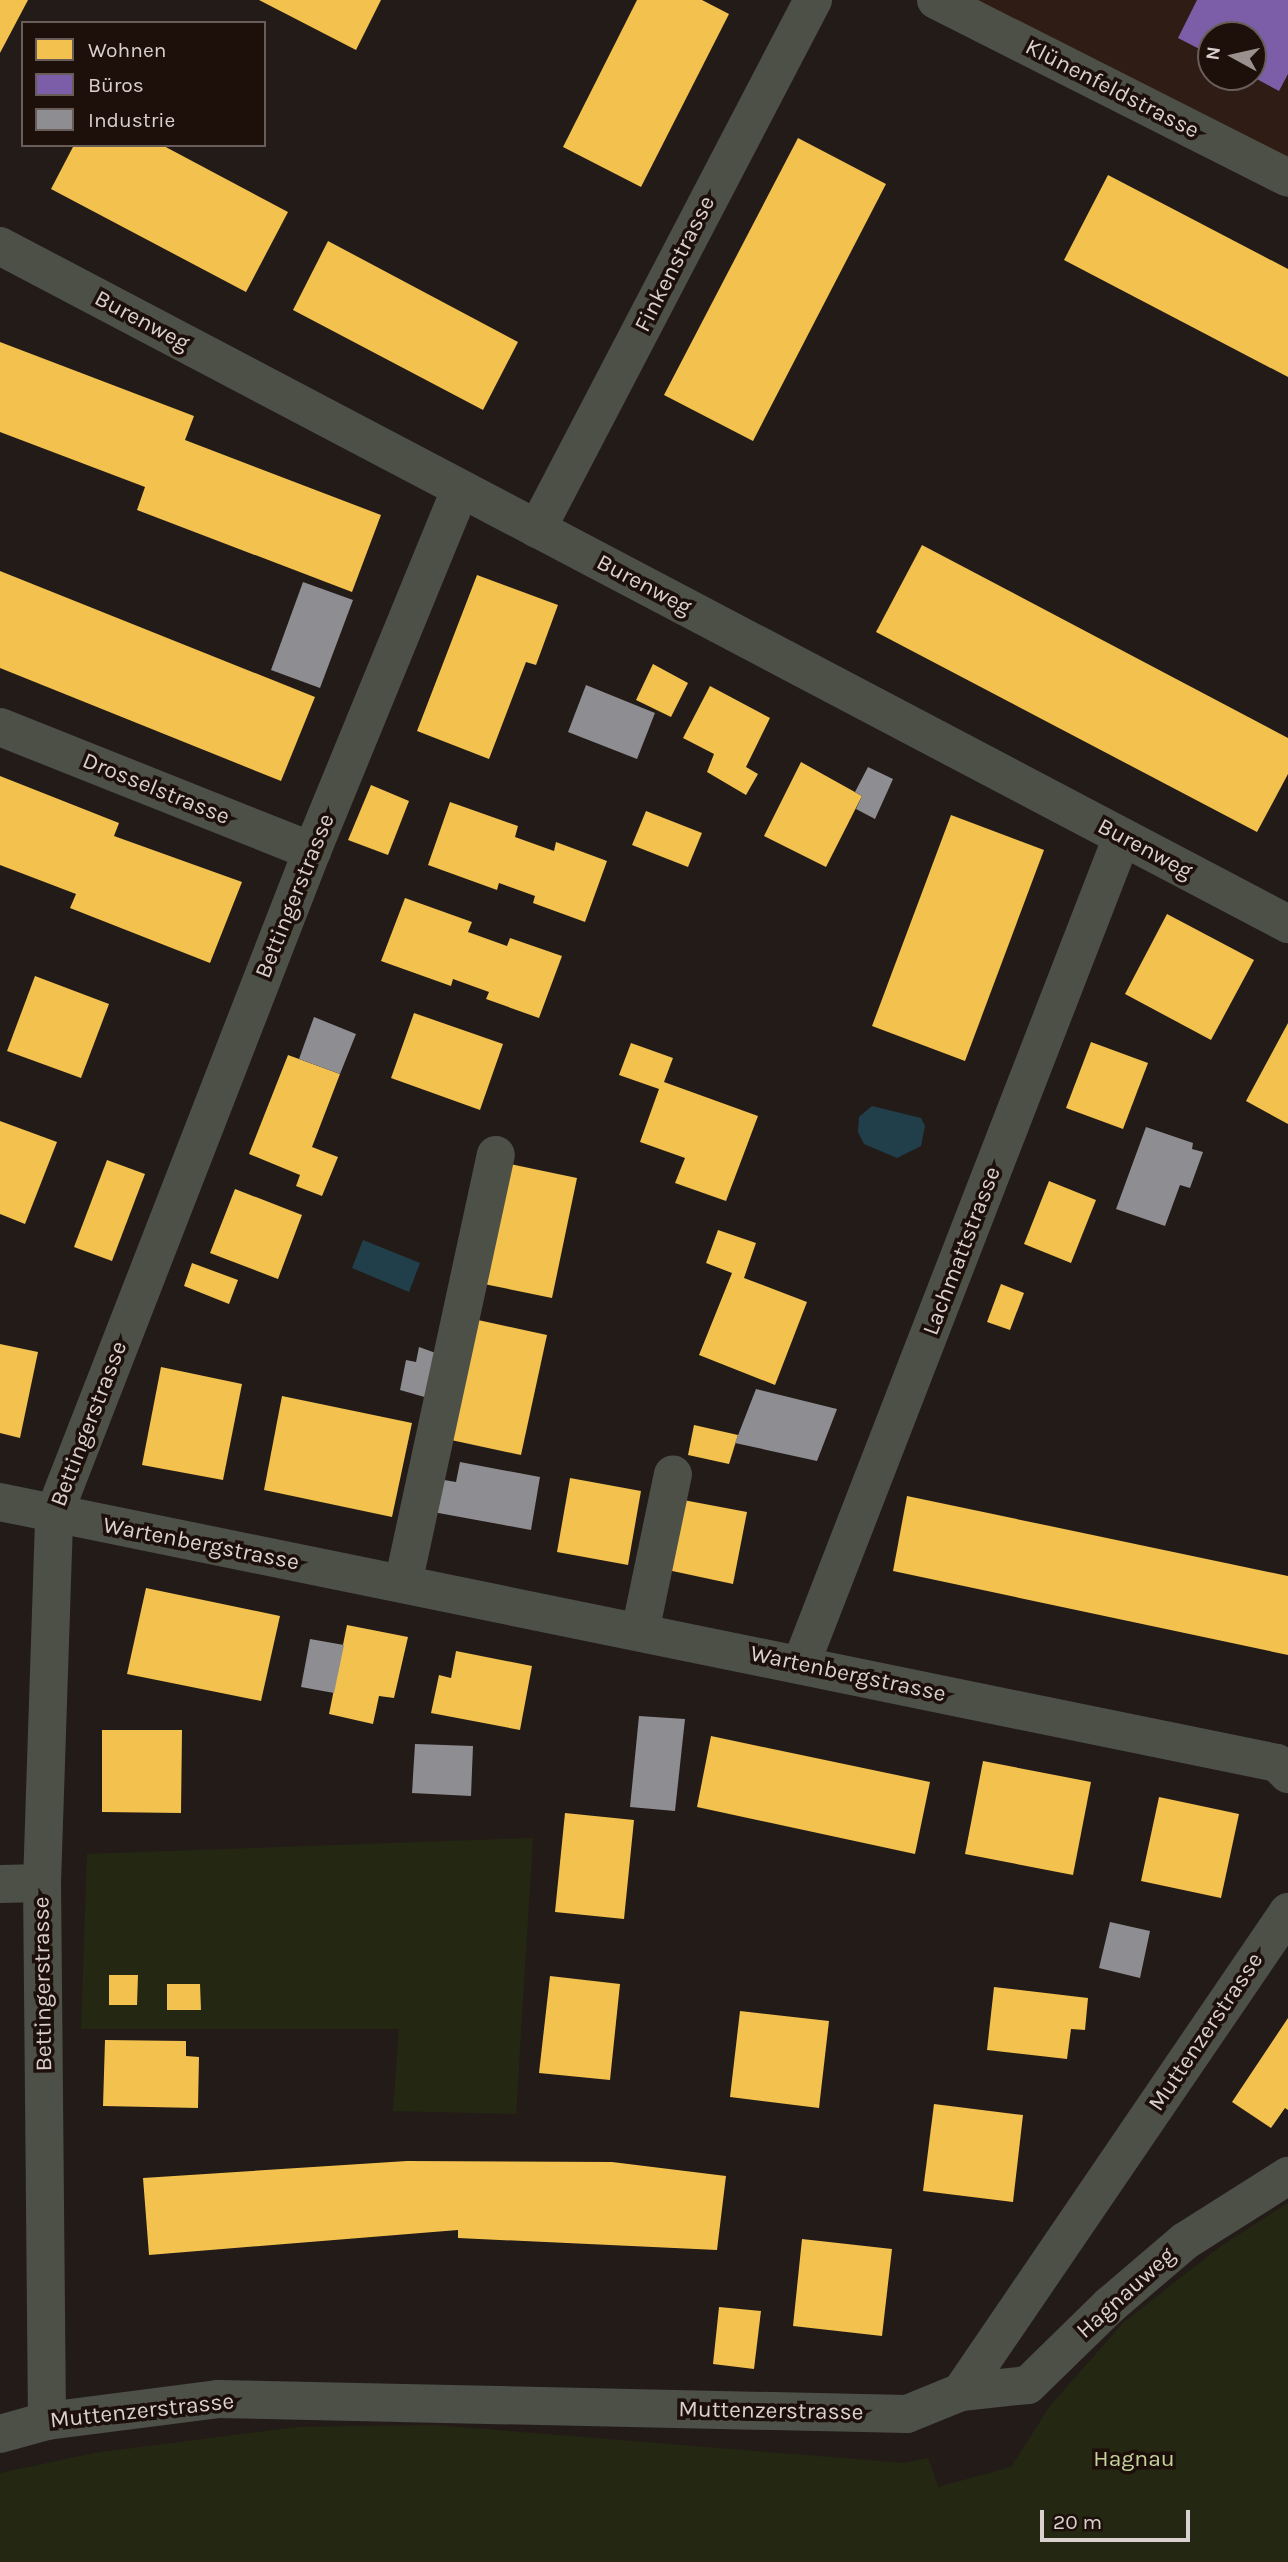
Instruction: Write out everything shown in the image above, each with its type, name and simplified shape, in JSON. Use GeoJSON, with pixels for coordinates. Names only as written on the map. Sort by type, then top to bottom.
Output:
{"type":"FeatureCollection","features":[{"type":"Feature","properties":{"kind":"street","name":"Finkenstrasse"},"geometry":{"type":"LineString","coordinates":[[537,529],[813,0]]}},
{"type":"Feature","properties":{"kind":"street","name":"Klünenfeldstrasse"},"geometry":{"type":"LineString","coordinates":[[936,0],[1288,178]]}},
{"type":"Feature","properties":{"kind":"street","name":"Burenweg"},"geometry":{"type":"LineString","coordinates":[[0,246],[460,491],[1288,924]]}},
{"type":"Feature","properties":{"kind":"street","name":"Bettingerstrasse"},"geometry":{"type":"LineString","coordinates":[[47,2421],[42,1883],[54,1514],[312,851],[460,491]]}},
{"type":"Feature","properties":{"kind":"street","name":"Drosselstrasse"},"geometry":{"type":"LineString","coordinates":[[0,727],[312,851]]}},
{"type":"Feature","properties":{"kind":"street","name":"Lachmattstrasse"},"geometry":{"type":"LineString","coordinates":[[801,1664],[1122,837]]}},
{"type":"Feature","properties":{"kind":"street"},"geometry":{"type":"LineString","coordinates":[[403,1584],[496,1155]]}},
{"type":"Feature","properties":{"kind":"street"},"geometry":{"type":"LineString","coordinates":[[640,1632],[673,1474]]}},
{"type":"Feature","properties":{"kind":"street","name":"Wartenbergstrasse"},"geometry":{"type":"LineString","coordinates":[[0,1502],[1277,1763],[1288,1774]]}},
{"type":"Feature","properties":{"kind":"street"},"geometry":{"type":"LineString","coordinates":[[0,1884],[42,1883]]}},
{"type":"Feature","properties":{"kind":"street","name":"Muttenzerstrasse"},"geometry":{"type":"LineString","coordinates":[[0,2434],[47,2421],[218,2399],[907,2414],[961,2392],[1288,1912]]}},
{"type":"Feature","properties":{"kind":"street","name":"Hagnauweg"},"geometry":{"type":"LineString","coordinates":[[961,2392],[1028,2385],[1110,2305],[1185,2241],[1288,2176]]}},
{"type":"Feature","properties":{"kind":"shaded area"},"geometry":{"type":"Polygon","coordinates":[[[936,0],[1288,0],[1288,178],[936,0]]]}},
{"type":"Feature","properties":{"kind":"green space"},"geometry":{"type":"Polygon","coordinates":[[[533,1838],[516,2114],[393,2111],[399,2029],[81,2029],[87,1854],[533,1838]]]}},
{"type":"Feature","properties":{"kind":"green space","name":"Hagnau"},"geometry":{"type":"Polygon","coordinates":[[[1288,2203],[1288,2562],[0,2562],[0,2473],[94,2453],[297,2427],[435,2425],[904,2463],[928,2458],[938,2487],[1011,2467],[1050,2406],[1123,2323],[1221,2246],[1288,2203]]]}},
{"type":"Feature","properties":{"kind":"water"},"geometry":{"type":"Polygon","coordinates":[[[872,1106],[921,1118],[925,1126],[921,1146],[897,1158],[864,1144],[858,1132],[859,1117],[872,1106]]]}},
{"type":"Feature","properties":{"kind":"water"},"geometry":{"type":"Polygon","coordinates":[[[363,1240],[420,1263],[409,1292],[352,1268],[363,1240]]]}},
{"type":"Feature","properties":{"kind":"building: Wohnen"},"geometry":{"type":"Polygon","coordinates":[[[0,0],[28,0],[0,53],[0,0]]]}},
{"type":"Feature","properties":{"kind":"building: Wohnen"},"geometry":{"type":"Polygon","coordinates":[[[259,0],[381,0],[356,50],[259,0]]]}},
{"type":"Feature","properties":{"kind":"building: Wohnen"},"geometry":{"type":"Polygon","coordinates":[[[637,0],[702,0],[729,14],[641,187],[563,147],[637,0]]]}},
{"type":"Feature","properties":{"kind":"building: Wohnen"},"geometry":{"type":"Polygon","coordinates":[[[798,138],[886,184],[753,441],[664,395],[798,138]]]}},
{"type":"Feature","properties":{"kind":"building: Wohnen"},"geometry":{"type":"Polygon","coordinates":[[[73,147],[166,147],[288,212],[246,292],[51,189],[73,147]]]}},
{"type":"Feature","properties":{"kind":"building: Wohnen"},"geometry":{"type":"Polygon","coordinates":[[[1108,175],[1288,269],[1288,377],[1064,260],[1108,175]]]}},
{"type":"Feature","properties":{"kind":"building: Wohnen"},"geometry":{"type":"Polygon","coordinates":[[[328,241],[518,342],[483,410],[293,310],[328,241]]]}},
{"type":"Feature","properties":{"kind":"building: Wohnen"},"geometry":{"type":"Polygon","coordinates":[[[0,342],[194,416],[185,440],[381,515],[352,592],[137,510],[145,487],[0,432],[0,342]]]}},
{"type":"Feature","properties":{"kind":"building: Wohnen"},"geometry":{"type":"Polygon","coordinates":[[[922,545],[1288,738],[1288,774],[1257,832],[876,632],[922,545]]]}},
{"type":"Feature","properties":{"kind":"building: Wohnen"},"geometry":{"type":"Polygon","coordinates":[[[0,571],[315,697],[281,781],[0,668],[0,571]]]}},
{"type":"Feature","properties":{"kind":"building: Wohnen"},"geometry":{"type":"Polygon","coordinates":[[[477,575],[558,605],[536,665],[526,662],[489,759],[417,731],[477,575]]]}},
{"type":"Feature","properties":{"kind":"building: Wohnen"},"geometry":{"type":"Polygon","coordinates":[[[653,664],[688,683],[671,717],[636,700],[653,664]]]}},
{"type":"Feature","properties":{"kind":"building: Wohnen"},"geometry":{"type":"Polygon","coordinates":[[[710,686],[770,718],[746,767],[758,774],[746,795],[707,772],[714,754],[683,738],[710,686]]]}},
{"type":"Feature","properties":{"kind":"building: Wohnen"},"geometry":{"type":"Polygon","coordinates":[[[801,762],[862,796],[826,867],[764,836],[801,762]]]}},
{"type":"Feature","properties":{"kind":"building: Wohnen"},"geometry":{"type":"Polygon","coordinates":[[[0,776],[119,823],[114,836],[242,882],[210,963],[70,908],[76,894],[0,865],[0,776]]]}},
{"type":"Feature","properties":{"kind":"building: Wohnen"},"geometry":{"type":"Polygon","coordinates":[[[371,785],[409,801],[388,855],[348,840],[371,785]]]}},
{"type":"Feature","properties":{"kind":"building: Wohnen"},"geometry":{"type":"Polygon","coordinates":[[[450,802],[518,826],[515,837],[554,851],[556,842],[607,861],[585,922],[533,903],[535,896],[499,883],[497,890],[428,865],[450,802]]]}},
{"type":"Feature","properties":{"kind":"building: Wohnen"},"geometry":{"type":"Polygon","coordinates":[[[646,811],[702,833],[688,867],[632,845],[646,811]]]}},
{"type":"Feature","properties":{"kind":"building: Wohnen"},"geometry":{"type":"Polygon","coordinates":[[[951,815],[1044,850],[965,1061],[872,1026],[951,815]]]}},
{"type":"Feature","properties":{"kind":"building: Wohnen"},"geometry":{"type":"Polygon","coordinates":[[[405,898],[472,922],[468,932],[507,946],[510,938],[562,956],[539,1018],[486,999],[489,992],[453,979],[451,986],[381,961],[405,898]]]}},
{"type":"Feature","properties":{"kind":"building: Wohnen"},"geometry":{"type":"Polygon","coordinates":[[[1167,914],[1254,960],[1211,1040],[1125,994],[1167,914]]]}},
{"type":"Feature","properties":{"kind":"building: Wohnen"},"geometry":{"type":"Polygon","coordinates":[[[35,976],[109,1004],[81,1078],[7,1051],[35,976]]]}},
{"type":"Feature","properties":{"kind":"building: Wohnen"},"geometry":{"type":"Polygon","coordinates":[[[414,1013],[503,1044],[480,1110],[391,1078],[414,1013]]]}},
{"type":"Feature","properties":{"kind":"building: Wohnen"},"geometry":{"type":"Polygon","coordinates":[[[1288,1023],[1288,1124],[1246,1101],[1288,1023]]]}},
{"type":"Feature","properties":{"kind":"building: Wohnen"},"geometry":{"type":"Polygon","coordinates":[[[1091,1042],[1148,1063],[1123,1129],[1066,1108],[1091,1042]]]}},
{"type":"Feature","properties":{"kind":"building: Wohnen"},"geometry":{"type":"Polygon","coordinates":[[[631,1043],[673,1058],[664,1082],[758,1116],[726,1201],[675,1183],[685,1158],[640,1142],[659,1089],[619,1075],[631,1043]]]}},
{"type":"Feature","properties":{"kind":"building: Wohnen"},"geometry":{"type":"Polygon","coordinates":[[[288,1055],[340,1074],[312,1147],[338,1157],[322,1196],[296,1186],[300,1175],[249,1154],[288,1055]]]}},
{"type":"Feature","properties":{"kind":"building: Wohnen"},"geometry":{"type":"Polygon","coordinates":[[[0,1121],[57,1142],[25,1224],[0,1214],[0,1121]]]}},
{"type":"Feature","properties":{"kind":"building: Wohnen"},"geometry":{"type":"Polygon","coordinates":[[[107,1160],[145,1174],[112,1261],[74,1247],[107,1160]]]}},
{"type":"Feature","properties":{"kind":"building: Wohnen"},"geometry":{"type":"Polygon","coordinates":[[[510,1164],[577,1178],[552,1298],[484,1284],[510,1164]]]}},
{"type":"Feature","properties":{"kind":"building: Wohnen"},"geometry":{"type":"Polygon","coordinates":[[[1049,1181],[1096,1200],[1071,1263],[1024,1244],[1049,1181]]]}},
{"type":"Feature","properties":{"kind":"building: Wohnen"},"geometry":{"type":"Polygon","coordinates":[[[235,1189],[302,1215],[278,1279],[210,1253],[235,1189]]]}},
{"type":"Feature","properties":{"kind":"building: Wohnen"},"geometry":{"type":"Polygon","coordinates":[[[718,1230],[756,1243],[744,1278],[807,1302],[775,1385],[699,1355],[732,1273],[706,1263],[718,1230]]]}},
{"type":"Feature","properties":{"kind":"building: Wohnen"},"geometry":{"type":"Polygon","coordinates":[[[192,1263],[238,1280],[229,1304],[184,1286],[192,1263]]]}},
{"type":"Feature","properties":{"kind":"building: Wohnen"},"geometry":{"type":"Polygon","coordinates":[[[1001,1284],[1024,1293],[1010,1330],[987,1322],[1001,1284]]]}},
{"type":"Feature","properties":{"kind":"building: Wohnen"},"geometry":{"type":"Polygon","coordinates":[[[478,1320],[547,1335],[521,1455],[451,1440],[478,1320]]]}},
{"type":"Feature","properties":{"kind":"building: Wohnen"},"geometry":{"type":"Polygon","coordinates":[[[0,1344],[38,1352],[20,1438],[0,1433],[0,1344]]]}},
{"type":"Feature","properties":{"kind":"building: Wohnen"},"geometry":{"type":"Polygon","coordinates":[[[161,1367],[242,1384],[223,1480],[142,1465],[161,1367]]]}},
{"type":"Feature","properties":{"kind":"building: Wohnen"},"geometry":{"type":"Polygon","coordinates":[[[282,1396],[412,1423],[392,1517],[264,1490],[282,1396]]]}},
{"type":"Feature","properties":{"kind":"building: Wohnen"},"geometry":{"type":"Polygon","coordinates":[[[694,1425],[738,1435],[729,1464],[688,1455],[694,1425]]]}},
{"type":"Feature","properties":{"kind":"building: Wohnen"},"geometry":{"type":"Polygon","coordinates":[[[570,1478],[641,1491],[628,1565],[557,1552],[570,1478]]]}},
{"type":"Feature","properties":{"kind":"building: Wohnen"},"geometry":{"type":"Polygon","coordinates":[[[907,1496],[1288,1576],[1288,1655],[893,1571],[907,1496]]]}},
{"type":"Feature","properties":{"kind":"building: Wohnen"},"geometry":{"type":"Polygon","coordinates":[[[678,1499],[747,1512],[733,1584],[663,1569],[678,1499]]]}},
{"type":"Feature","properties":{"kind":"building: Wohnen"},"geometry":{"type":"Polygon","coordinates":[[[146,1588],[280,1616],[261,1701],[127,1674],[146,1588]]]}},
{"type":"Feature","properties":{"kind":"building: Wohnen"},"geometry":{"type":"Polygon","coordinates":[[[347,1625],[408,1637],[394,1698],[379,1696],[373,1724],[329,1714],[347,1625]]]}},
{"type":"Feature","properties":{"kind":"building: Wohnen"},"geometry":{"type":"Polygon","coordinates":[[[456,1651],[532,1666],[520,1730],[431,1713],[439,1675],[451,1678],[456,1651]]]}},
{"type":"Feature","properties":{"kind":"building: Wohnen"},"geometry":{"type":"Polygon","coordinates":[[[102,1730],[182,1730],[181,1813],[102,1812],[102,1730]]]}},
{"type":"Feature","properties":{"kind":"building: Wohnen"},"geometry":{"type":"Polygon","coordinates":[[[711,1736],[930,1782],[915,1854],[697,1807],[711,1736]]]}},
{"type":"Feature","properties":{"kind":"building: Wohnen"},"geometry":{"type":"Polygon","coordinates":[[[983,1761],[1091,1782],[1073,1875],[965,1854],[983,1761]]]}},
{"type":"Feature","properties":{"kind":"building: Wohnen"},"geometry":{"type":"Polygon","coordinates":[[[1159,1797],[1239,1814],[1221,1898],[1141,1881],[1159,1797]]]}},
{"type":"Feature","properties":{"kind":"building: Wohnen"},"geometry":{"type":"Polygon","coordinates":[[[565,1813],[634,1820],[624,1919],[555,1912],[565,1813]]]}},
{"type":"Feature","properties":{"kind":"building: Wohnen"},"geometry":{"type":"Polygon","coordinates":[[[109,1975],[138,1975],[137,2005],[109,2005],[109,1975]]]}},
{"type":"Feature","properties":{"kind":"building: Wohnen"},"geometry":{"type":"Polygon","coordinates":[[[550,1976],[620,1984],[610,2080],[539,2073],[550,1976]]]}},
{"type":"Feature","properties":{"kind":"building: Wohnen"},"geometry":{"type":"Polygon","coordinates":[[[167,1984],[200,1984],[201,2010],[167,2010],[167,1984]]]}},
{"type":"Feature","properties":{"kind":"building: Wohnen"},"geometry":{"type":"Polygon","coordinates":[[[994,1987],[1088,1998],[1085,2030],[1071,2029],[1067,2059],[987,2050],[994,1987]]]}},
{"type":"Feature","properties":{"kind":"building: Wohnen"},"geometry":{"type":"Polygon","coordinates":[[[740,2011],[829,2021],[819,2108],[730,2097],[740,2011]]]}},
{"type":"Feature","properties":{"kind":"building: Wohnen"},"geometry":{"type":"Polygon","coordinates":[[[1288,2018],[1288,2110],[1285,2108],[1271,2128],[1232,2102],[1288,2018]]]}},
{"type":"Feature","properties":{"kind":"building: Wohnen"},"geometry":{"type":"Polygon","coordinates":[[[105,2040],[186,2041],[186,2056],[199,2057],[198,2108],[103,2106],[105,2040]]]}},
{"type":"Feature","properties":{"kind":"building: Wohnen"},"geometry":{"type":"Polygon","coordinates":[[[934,2104],[1023,2115],[1013,2202],[923,2191],[934,2104]]]}},
{"type":"Feature","properties":{"kind":"building: Wohnen"},"geometry":{"type":"Polygon","coordinates":[[[407,2161],[612,2162],[726,2176],[717,2250],[458,2238],[458,2230],[149,2255],[143,2178],[407,2161]]]}},
{"type":"Feature","properties":{"kind":"building: Wohnen"},"geometry":{"type":"Polygon","coordinates":[[[802,2239],[892,2249],[882,2336],[793,2326],[802,2239]]]}},
{"type":"Feature","properties":{"kind":"building: Wohnen"},"geometry":{"type":"Polygon","coordinates":[[[719,2307],[761,2311],[754,2369],[713,2364],[719,2307]]]}},
{"type":"Feature","properties":{"kind":"building: Büros"},"geometry":{"type":"Polygon","coordinates":[[[1197,0],[1288,0],[1288,74],[1279,91],[1267,85],[1267,21],[1197,21],[1197,48],[1178,38],[1197,0]]]}},
{"type":"Feature","properties":{"kind":"building: Industrie"},"geometry":{"type":"Polygon","coordinates":[[[303,582],[353,600],[320,688],[271,670],[303,582]]]}},
{"type":"Feature","properties":{"kind":"building: Industrie"},"geometry":{"type":"Polygon","coordinates":[[[586,685],[655,713],[637,759],[568,732],[586,685]]]}},
{"type":"Feature","properties":{"kind":"building: Industrie"},"geometry":{"type":"Polygon","coordinates":[[[868,767],[893,779],[875,819],[856,809],[862,796],[855,792],[868,767]]]}},
{"type":"Feature","properties":{"kind":"building: Industrie"},"geometry":{"type":"Polygon","coordinates":[[[314,1017],[356,1034],[340,1074],[299,1059],[314,1017]]]}},
{"type":"Feature","properties":{"kind":"building: Industrie"},"geometry":{"type":"Polygon","coordinates":[[[1146,1127],[1193,1143],[1192,1149],[1203,1152],[1190,1188],[1180,1185],[1165,1226],[1116,1209],[1146,1127]]]}},
{"type":"Feature","properties":{"kind":"building: Industrie"},"geometry":{"type":"Polygon","coordinates":[[[419,1347],[444,1356],[435,1400],[400,1390],[406,1360],[416,1362],[419,1347]]]}},
{"type":"Feature","properties":{"kind":"building: Industrie"},"geometry":{"type":"Polygon","coordinates":[[[756,1389],[837,1409],[817,1461],[735,1443],[756,1389]]]}},
{"type":"Feature","properties":{"kind":"building: Industrie"},"geometry":{"type":"Polygon","coordinates":[[[460,1462],[540,1477],[531,1530],[433,1512],[438,1479],[456,1482],[460,1462]]]}},
{"type":"Feature","properties":{"kind":"building: Industrie"},"geometry":{"type":"Polygon","coordinates":[[[310,1639],[344,1645],[334,1693],[301,1687],[310,1639]]]}},
{"type":"Feature","properties":{"kind":"building: Industrie"},"geometry":{"type":"Polygon","coordinates":[[[639,1716],[685,1719],[675,1811],[630,1807],[639,1716]]]}},
{"type":"Feature","properties":{"kind":"building: Industrie"},"geometry":{"type":"Polygon","coordinates":[[[415,1744],[473,1746],[471,1796],[412,1793],[415,1744]]]}},
{"type":"Feature","properties":{"kind":"building: Industrie"},"geometry":{"type":"Polygon","coordinates":[[[1110,1922],[1150,1931],[1140,1978],[1099,1968],[1110,1922]]]}}]}
